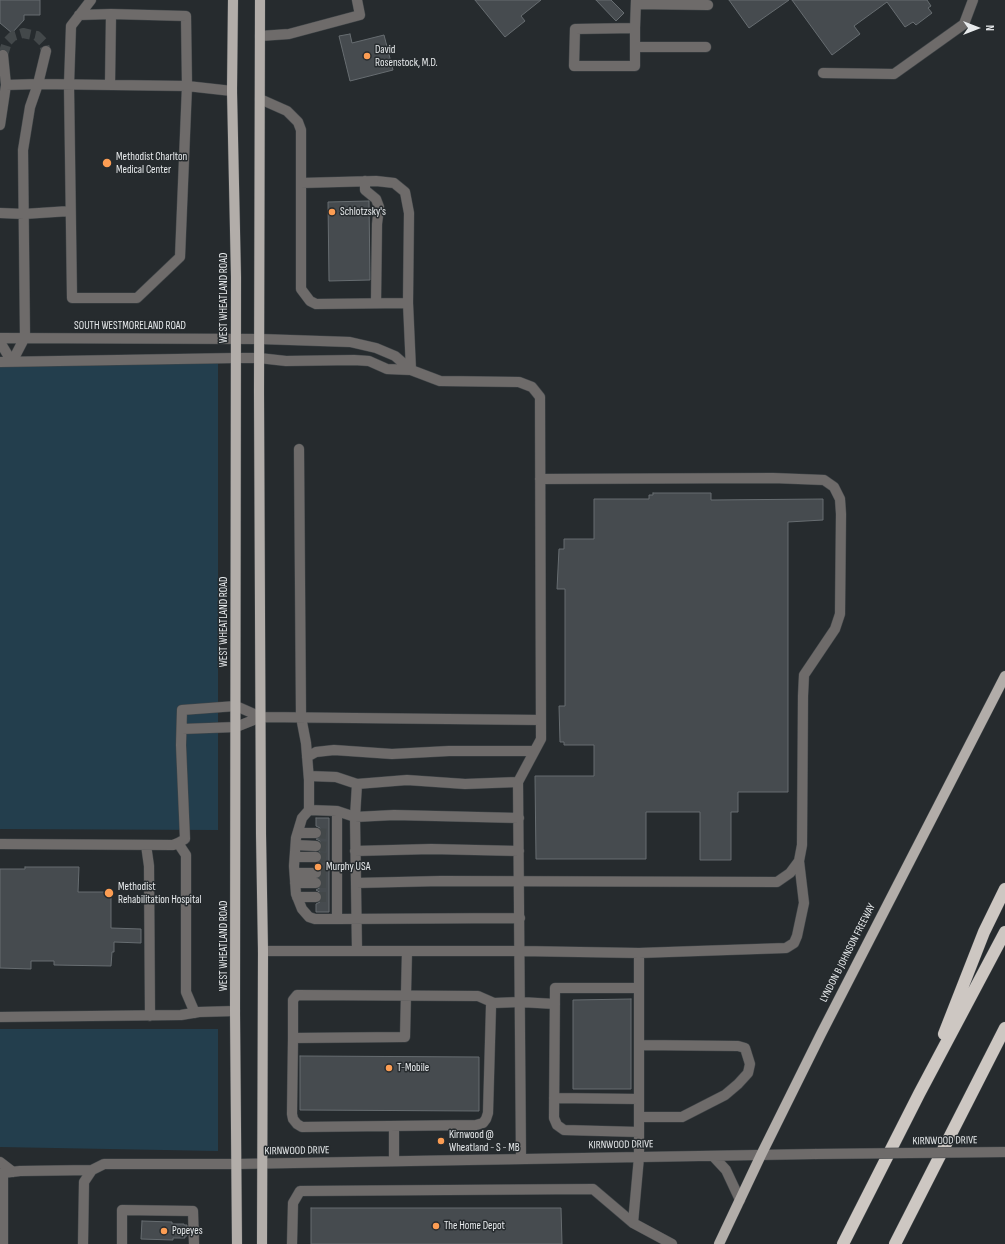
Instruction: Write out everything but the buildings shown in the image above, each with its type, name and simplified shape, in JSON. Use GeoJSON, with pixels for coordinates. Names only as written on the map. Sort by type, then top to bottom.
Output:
{"type":"FeatureCollection","features":[{"type":"Feature","properties":{"kind":"highway"},"geometry":{"type":"LineString","coordinates":[[919,1094],[984,932],[1005,889]]}},
{"type":"Feature","properties":{"kind":"highway"},"geometry":{"type":"LineString","coordinates":[[843,1244],[919,1094],[1005,932]]}},
{"type":"Feature","properties":{"kind":"highway"},"geometry":{"type":"LineString","coordinates":[[895,1244],[1005,1028]]}},
{"type":"Feature","properties":{"kind":"highway"},"geometry":{"type":"LineString","coordinates":[[972,1093],[1005,1041]]}},
{"type":"Feature","properties":{"kind":"highway"},"geometry":{"type":"LineString","coordinates":[[902,1244],[924,1186]]}},
{"type":"Feature","properties":{"kind":"main road","name":"WEST WHEATLAND ROAD"},"geometry":{"type":"LineString","coordinates":[[233,0],[232,91],[236,277],[235,1011],[237,1244]]}},
{"type":"Feature","properties":{"kind":"main road"},"geometry":{"type":"LineString","coordinates":[[260,0],[259,358],[263,951],[262,1244]]}},
{"type":"Feature","properties":{"kind":"main road","name":"LYNDON B JOHNSON FREEWAY"},"geometry":{"type":"LineString","coordinates":[[719,1244],[821,1034],[1005,676]]}},
{"type":"Feature","properties":{"kind":"street"},"geometry":{"type":"LineString","coordinates":[[79,15],[111,14],[186,16],[187,86],[180,257],[136,298],[72,298],[69,85],[71,26],[79,15],[91,0]]}},
{"type":"Feature","properties":{"kind":"street"},"geometry":{"type":"LineString","coordinates":[[260,36],[289,34],[360,15],[357,0]]}},
{"type":"Feature","properties":{"kind":"street"},"geometry":{"type":"LineString","coordinates":[[823,73],[894,74],[964,24],[973,0]]}},
{"type":"Feature","properties":{"kind":"street"},"geometry":{"type":"LineString","coordinates":[[635,28],[575,29],[574,66],[635,66],[636,2],[708,5]]}},
{"type":"Feature","properties":{"kind":"street"},"geometry":{"type":"LineString","coordinates":[[110,85],[111,14]]}},
{"type":"Feature","properties":{"kind":"street"},"geometry":{"type":"LineString","coordinates":[[635,47],[706,47]]}},
{"type":"Feature","properties":{"kind":"street"},"geometry":{"type":"LineString","coordinates":[[12,362],[25,337],[23,150],[30,107],[38,84],[46,51]]}},
{"type":"Feature","properties":{"kind":"street"},"geometry":{"type":"LineString","coordinates":[[0,125],[6,85],[3,56]]}},
{"type":"Feature","properties":{"kind":"street"},"geometry":{"type":"LineString","coordinates":[[6,85],[187,86],[232,91]]}},
{"type":"Feature","properties":{"kind":"street"},"geometry":{"type":"LineString","coordinates":[[260,99],[287,111],[298,122],[302,130],[301,289],[310,301],[316,304],[408,303]]}},
{"type":"Feature","properties":{"kind":"street"},"geometry":{"type":"LineString","coordinates":[[365,181],[365,190],[376,199],[379,207],[377,224],[376,303]]}},
{"type":"Feature","properties":{"kind":"street"},"geometry":{"type":"LineString","coordinates":[[302,183],[376,181],[394,183],[405,192],[409,213],[408,303],[411,370]]}},
{"type":"Feature","properties":{"kind":"street"},"geometry":{"type":"LineString","coordinates":[[0,213],[24,214],[70,211]]}},
{"type":"Feature","properties":{"kind":"street","name":"SOUTH WESTMORELAND ROAD"},"geometry":{"type":"LineString","coordinates":[[0,338],[260,339],[350,342],[376,348],[395,356],[411,370]]}},
{"type":"Feature","properties":{"kind":"street"},"geometry":{"type":"LineString","coordinates":[[0,342],[12,362]]}},
{"type":"Feature","properties":{"kind":"street"},"geometry":{"type":"LineString","coordinates":[[0,362],[236,358],[259,358],[286,361],[354,360],[369,361],[387,369],[411,370],[440,381],[519,382],[532,387],[540,397],[541,739],[518,782],[520,882],[521,1159]]}},
{"type":"Feature","properties":{"kind":"street"},"geometry":{"type":"LineString","coordinates":[[299,449],[301,717],[306,743],[309,776],[309,810],[302,818],[298,833],[295,857],[297,896],[302,909],[309,917],[315,919],[520,918]]}},
{"type":"Feature","properties":{"kind":"street"},"geometry":{"type":"LineString","coordinates":[[263,951],[520,951],[638,953],[786,948],[794,943],[804,904],[799,860],[802,845],[804,675],[835,628],[840,614],[841,514],[840,499],[834,487],[824,480],[773,478],[540,479]]}},
{"type":"Feature","properties":{"kind":"street"},"geometry":{"type":"LineString","coordinates":[[0,844],[173,845],[178,843],[185,839],[181,745],[182,710],[236,706],[261,717]]}},
{"type":"Feature","properties":{"kind":"street"},"geometry":{"type":"LineString","coordinates":[[182,729],[236,726],[261,717],[540,720]]}},
{"type":"Feature","properties":{"kind":"street"},"geometry":{"type":"LineString","coordinates":[[307,757],[316,752],[334,750],[392,754],[449,751],[534,751]]}},
{"type":"Feature","properties":{"kind":"street"},"geometry":{"type":"LineString","coordinates":[[309,776],[336,777],[357,784],[407,780],[465,784],[518,782]]}},
{"type":"Feature","properties":{"kind":"street"},"geometry":{"type":"LineString","coordinates":[[357,784],[355,851],[357,951]]}},
{"type":"Feature","properties":{"kind":"street"},"geometry":{"type":"LineString","coordinates":[[309,810],[337,811],[355,817],[394,815],[519,818]]}},
{"type":"Feature","properties":{"kind":"street"},"geometry":{"type":"LineString","coordinates":[[337,811],[333,834],[333,897],[337,919]]}},
{"type":"Feature","properties":{"kind":"street"},"geometry":{"type":"LineString","coordinates":[[298,833],[316,833]]}},
{"type":"Feature","properties":{"kind":"street"},"geometry":{"type":"LineString","coordinates":[[178,843],[186,855],[186,992],[194,1013]]}},
{"type":"Feature","properties":{"kind":"street"},"geometry":{"type":"LineString","coordinates":[[146,845],[149,873],[150,1016]]}},
{"type":"Feature","properties":{"kind":"street"},"geometry":{"type":"LineString","coordinates":[[296,846],[316,846]]}},
{"type":"Feature","properties":{"kind":"street"},"geometry":{"type":"LineString","coordinates":[[355,851],[431,849],[519,851]]}},
{"type":"Feature","properties":{"kind":"street"},"geometry":{"type":"LineString","coordinates":[[295,857],[316,857]]}},
{"type":"Feature","properties":{"kind":"street"},"geometry":{"type":"LineString","coordinates":[[356,883],[441,881],[777,882],[790,872],[799,860]]}},
{"type":"Feature","properties":{"kind":"street"},"geometry":{"type":"LineString","coordinates":[[295,878],[316,878]]}},
{"type":"Feature","properties":{"kind":"street"},"geometry":{"type":"LineString","coordinates":[[297,896],[316,896]]}},
{"type":"Feature","properties":{"kind":"street"},"geometry":{"type":"LineString","coordinates":[[293,1038],[405,1037],[407,951]]}},
{"type":"Feature","properties":{"kind":"street"},"geometry":{"type":"LineString","coordinates":[[633,1223],[639,1157],[638,953]]}},
{"type":"Feature","properties":{"kind":"street"},"geometry":{"type":"LineString","coordinates":[[639,988],[555,988],[554,1098],[554,1118],[557,1124],[564,1130],[639,1132]]}},
{"type":"Feature","properties":{"kind":"street"},"geometry":{"type":"LineString","coordinates":[[494,1003],[490,1006],[488,1113],[483,1123],[476,1125],[302,1127],[293,1119],[293,1000],[297,995],[478,996],[494,1003],[520,1002],[555,1004]]}},
{"type":"Feature","properties":{"kind":"street"},"geometry":{"type":"LineString","coordinates":[[0,1017],[181,1016],[194,1013],[235,1011]]}},
{"type":"Feature","properties":{"kind":"street"},"geometry":{"type":"LineString","coordinates":[[639,1045],[738,1046],[745,1048],[750,1064],[748,1073],[725,1095],[682,1117],[639,1117]]}},
{"type":"Feature","properties":{"kind":"street"},"geometry":{"type":"LineString","coordinates":[[554,1098],[639,1099]]}},
{"type":"Feature","properties":{"kind":"street"},"geometry":{"type":"LineString","coordinates":[[394,1126],[394,1161]]}},
{"type":"Feature","properties":{"kind":"street","name":"KIRNWOOD DRIVE"},"geometry":{"type":"LineString","coordinates":[[13,1172],[92,1170],[104,1164],[236,1164],[1005,1152]]}},
{"type":"Feature","properties":{"kind":"street"},"geometry":{"type":"LineString","coordinates":[[713,1156],[726,1170],[740,1200]]}},
{"type":"Feature","properties":{"kind":"street"},"geometry":{"type":"LineString","coordinates":[[0,1162],[13,1172]]}},
{"type":"Feature","properties":{"kind":"street"},"geometry":{"type":"LineString","coordinates":[[83,1244],[84,1182],[92,1170]]}},
{"type":"Feature","properties":{"kind":"street"},"geometry":{"type":"LineString","coordinates":[[3,1244],[3,1173],[13,1172]]}},
{"type":"Feature","properties":{"kind":"street"},"geometry":{"type":"LineString","coordinates":[[292,1244],[293,1203],[300,1191],[593,1189],[633,1223],[672,1244]]}},
{"type":"Feature","properties":{"kind":"street"},"geometry":{"type":"LineString","coordinates":[[122,1244],[122,1210],[194,1210],[194,1244]]}},
{"type":"Feature","properties":{"kind":"shaded area"},"geometry":{"type":"Polygon","coordinates":[[[0,359],[218,359],[218,830],[0,829],[0,359]]]}},
{"type":"Feature","properties":{"kind":"shaded area"},"geometry":{"type":"Polygon","coordinates":[[[0,1029],[218,1029],[218,1151],[0,1147],[0,1029]]]}},
{"type":"Feature","properties":{"kind":"tunnel"},"geometry":{"type":"LineString","coordinates":[[3,55],[7,42],[13,36],[23,33],[37,36],[43,42],[46,51]]}},
{"type":"Feature","properties":{"kind":"tunnel"},"geometry":{"type":"LineString","coordinates":[[316,833],[329,834]]}},
{"type":"Feature","properties":{"kind":"tunnel"},"geometry":{"type":"LineString","coordinates":[[316,846],[329,847]]}},
{"type":"Feature","properties":{"kind":"tunnel"},"geometry":{"type":"LineString","coordinates":[[316,857],[329,858]]}},
{"type":"Feature","properties":{"kind":"tunnel"},"geometry":{"type":"LineString","coordinates":[[316,873],[329,873]]}},
{"type":"Feature","properties":{"kind":"tunnel"},"geometry":{"type":"LineString","coordinates":[[316,883],[329,883]]}},
{"type":"Feature","properties":{"kind":"tunnel"},"geometry":{"type":"LineString","coordinates":[[316,897],[329,897]]}},
{"type":"Feature","properties":{"kind":"place","name":"David Rosenstock, M.D."},"geometry":{"type":"Point","coordinates":[367,56]}},
{"type":"Feature","properties":{"kind":"place","name":"Methodist Charlton Medical Center"},"geometry":{"type":"Point","coordinates":[107,163]}},
{"type":"Feature","properties":{"kind":"place","name":"Schlotzsky's"},"geometry":{"type":"Point","coordinates":[332,212]}},
{"type":"Feature","properties":{"kind":"place","name":"Murphy USA"},"geometry":{"type":"Point","coordinates":[318,867]}},
{"type":"Feature","properties":{"kind":"place","name":"Methodist Rehabilitation Hospital"},"geometry":{"type":"Point","coordinates":[109,893]}},
{"type":"Feature","properties":{"kind":"place","name":"T-Mobile"},"geometry":{"type":"Point","coordinates":[389,1068]}},
{"type":"Feature","properties":{"kind":"place","name":"Kirnwood @ Wheatland - S - MB"},"geometry":{"type":"Point","coordinates":[441,1141]}},
{"type":"Feature","properties":{"kind":"place","name":"The Home Depot"},"geometry":{"type":"Point","coordinates":[436,1226]}},
{"type":"Feature","properties":{"kind":"place","name":"Popeyes"},"geometry":{"type":"Point","coordinates":[164,1231]}}]}
